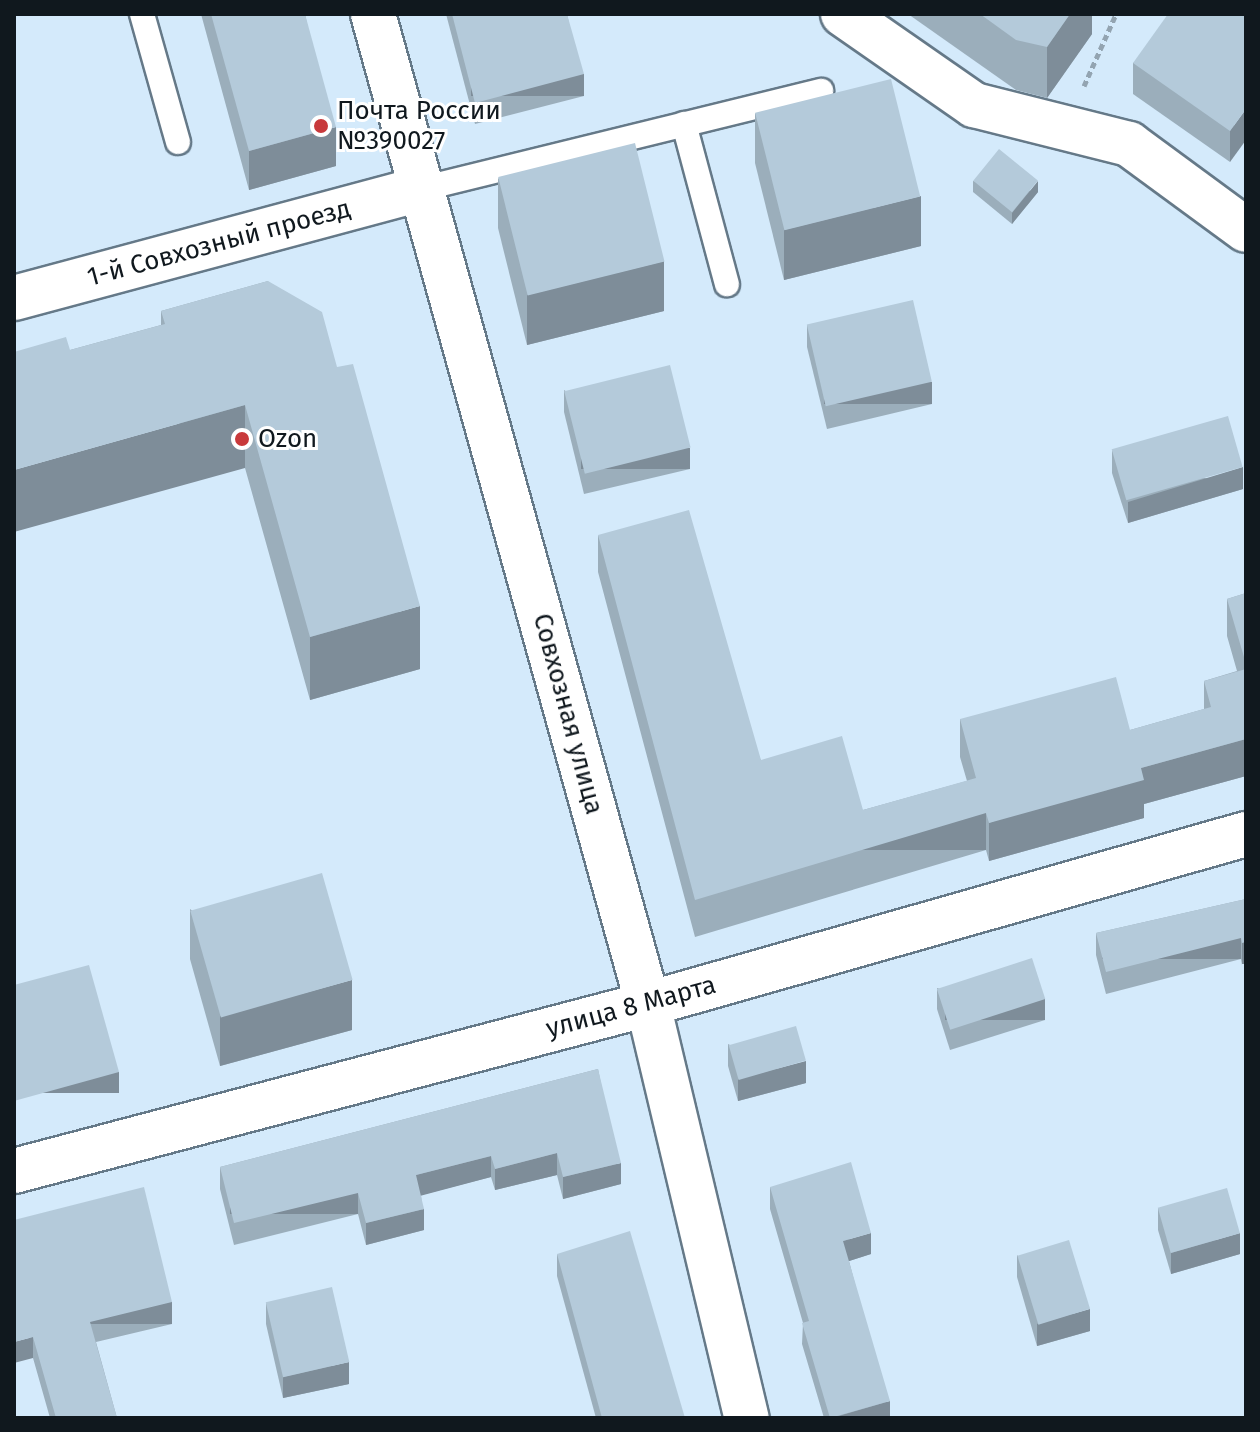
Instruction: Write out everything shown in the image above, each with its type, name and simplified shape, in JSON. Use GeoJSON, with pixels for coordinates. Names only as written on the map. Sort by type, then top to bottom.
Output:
{"type":"FeatureCollection","features":[{"type":"Feature","properties":{"kind":"street","name":"Совхозная улица"},"geometry":{"type":"LineString","coordinates":[[373,14],[425,188],[648,1004],[747,1418]]}},
{"type":"Feature","properties":{"kind":"street"},"geometry":{"type":"LineString","coordinates":[[843,14],[974,105],[1129,144],[1246,230]]}},
{"type":"Feature","properties":{"kind":"street","name":"1-й Совхозный проезд"},"geometry":{"type":"LineString","coordinates":[[14,298],[425,188]]}},
{"type":"Feature","properties":{"kind":"street","name":"улица 8 Марта"},"geometry":{"type":"LineString","coordinates":[[14,1171],[648,1004],[1246,834]]}},
{"type":"Feature","properties":{"kind":"lane"},"geometry":{"type":"LineString","coordinates":[[142,14],[178,142]]}},
{"type":"Feature","properties":{"kind":"lane"},"geometry":{"type":"LineString","coordinates":[[425,188],[821,91]]}},
{"type":"Feature","properties":{"kind":"lane"},"geometry":{"type":"LineString","coordinates":[[684,124],[727,284]]}},
{"type":"Feature","properties":{"kind":"path"},"geometry":{"type":"LineString","coordinates":[[1065,127],[1116,14]]}},
{"type":"Feature","properties":{"kind":"building"},"geometry":{"type":"Polygon","coordinates":[[[211,14],[305,14],[336,127],[249,151],[211,14]]]}},
{"type":"Feature","properties":{"kind":"building"},"geometry":{"type":"Polygon","coordinates":[[[452,14],[567,14],[584,74],[475,103],[452,14]]]}},
{"type":"Feature","properties":{"kind":"building"},"geometry":{"type":"Polygon","coordinates":[[[980,14],[1070,14],[1047,47],[1016,40],[980,14]]]}},
{"type":"Feature","properties":{"kind":"building"},"geometry":{"type":"Polygon","coordinates":[[[1168,14],[1246,14],[1246,109],[1230,131],[1133,63],[1168,14]]]}},
{"type":"Feature","properties":{"kind":"building"},"geometry":{"type":"Polygon","coordinates":[[[891,79],[920,196],[784,230],[755,113],[891,79]]]}},
{"type":"Feature","properties":{"kind":"building"},"geometry":{"type":"Polygon","coordinates":[[[635,143],[665,261],[528,295],[498,177],[635,143]]]}},
{"type":"Feature","properties":{"kind":"building"},"geometry":{"type":"Polygon","coordinates":[[[999,149],[1038,180],[1012,212],[973,181],[999,149]]]}},
{"type":"Feature","properties":{"kind":"building"},"geometry":{"type":"Polygon","coordinates":[[[268,281],[322,312],[337,367],[353,364],[420,606],[310,637],[245,405],[14,470],[14,352],[66,337],[70,350],[165,324],[161,311],[268,281]]]}},
{"type":"Feature","properties":{"kind":"building"},"geometry":{"type":"Polygon","coordinates":[[[913,300],[932,382],[826,406],[807,325],[913,300]]]}},
{"type":"Feature","properties":{"kind":"building"},"geometry":{"type":"Polygon","coordinates":[[[670,365],[691,447],[585,474],[564,391],[670,365]]]}},
{"type":"Feature","properties":{"kind":"building"},"geometry":{"type":"Polygon","coordinates":[[[1228,416],[1243,467],[1126,500],[1112,449],[1228,416]]]}},
{"type":"Feature","properties":{"kind":"building"},"geometry":{"type":"Polygon","coordinates":[[[689,510],[761,760],[842,736],[863,810],[976,778],[960,719],[1116,677],[1130,730],[1211,707],[1204,681],[1246,669],[1246,739],[1141,768],[1144,780],[989,823],[986,813],[695,900],[598,535],[689,510]]]}},
{"type":"Feature","properties":{"kind":"building"},"geometry":{"type":"Polygon","coordinates":[[[1246,593],[1246,664],[1227,599],[1246,593]]]}},
{"type":"Feature","properties":{"kind":"building"},"geometry":{"type":"Polygon","coordinates":[[[322,873],[353,980],[221,1017],[190,911],[322,873]]]}},
{"type":"Feature","properties":{"kind":"building"},"geometry":{"type":"Polygon","coordinates":[[[1246,899],[1246,942],[1242,943],[1241,938],[1106,972],[1096,933],[1246,899]]]}},
{"type":"Feature","properties":{"kind":"building"},"geometry":{"type":"Polygon","coordinates":[[[1032,958],[1045,999],[950,1030],[937,989],[1032,958]]]}},
{"type":"Feature","properties":{"kind":"building"},"geometry":{"type":"Polygon","coordinates":[[[89,965],[119,1072],[14,1101],[14,985],[89,965]]]}},
{"type":"Feature","properties":{"kind":"building"},"geometry":{"type":"Polygon","coordinates":[[[796,1026],[806,1061],[739,1080],[729,1045],[796,1026]]]}},
{"type":"Feature","properties":{"kind":"building"},"geometry":{"type":"Polygon","coordinates":[[[598,1069],[621,1163],[563,1177],[557,1153],[495,1169],[491,1156],[416,1175],[424,1209],[366,1223],[358,1193],[234,1223],[220,1167],[598,1069]]]}},
{"type":"Feature","properties":{"kind":"building"},"geometry":{"type":"Polygon","coordinates":[[[851,1162],[871,1233],[843,1241],[890,1401],[830,1418],[802,1323],[809,1321],[770,1187],[851,1162]]]}},
{"type":"Feature","properties":{"kind":"building"},"geometry":{"type":"Polygon","coordinates":[[[144,1187],[172,1302],[90,1322],[117,1418],[56,1418],[33,1337],[14,1342],[14,1220],[144,1187]]]}},
{"type":"Feature","properties":{"kind":"building"},"geometry":{"type":"Polygon","coordinates":[[[1227,1188],[1240,1233],[1171,1253],[1158,1208],[1227,1188]]]}},
{"type":"Feature","properties":{"kind":"building"},"geometry":{"type":"Polygon","coordinates":[[[630,1231],[685,1418],[602,1418],[557,1254],[630,1231]]]}},
{"type":"Feature","properties":{"kind":"building"},"geometry":{"type":"Polygon","coordinates":[[[1069,1240],[1090,1309],[1038,1325],[1017,1256],[1069,1240]]]}},
{"type":"Feature","properties":{"kind":"building"},"geometry":{"type":"Polygon","coordinates":[[[332,1287],[349,1362],[283,1377],[266,1302],[332,1287]]]}},
{"type":"Feature","properties":{"kind":"place","name":"Почта России №390027"},"geometry":{"type":"Point","coordinates":[321,126]}},
{"type":"Feature","properties":{"kind":"place","name":"Ozon"},"geometry":{"type":"Point","coordinates":[242,439]}}]}
